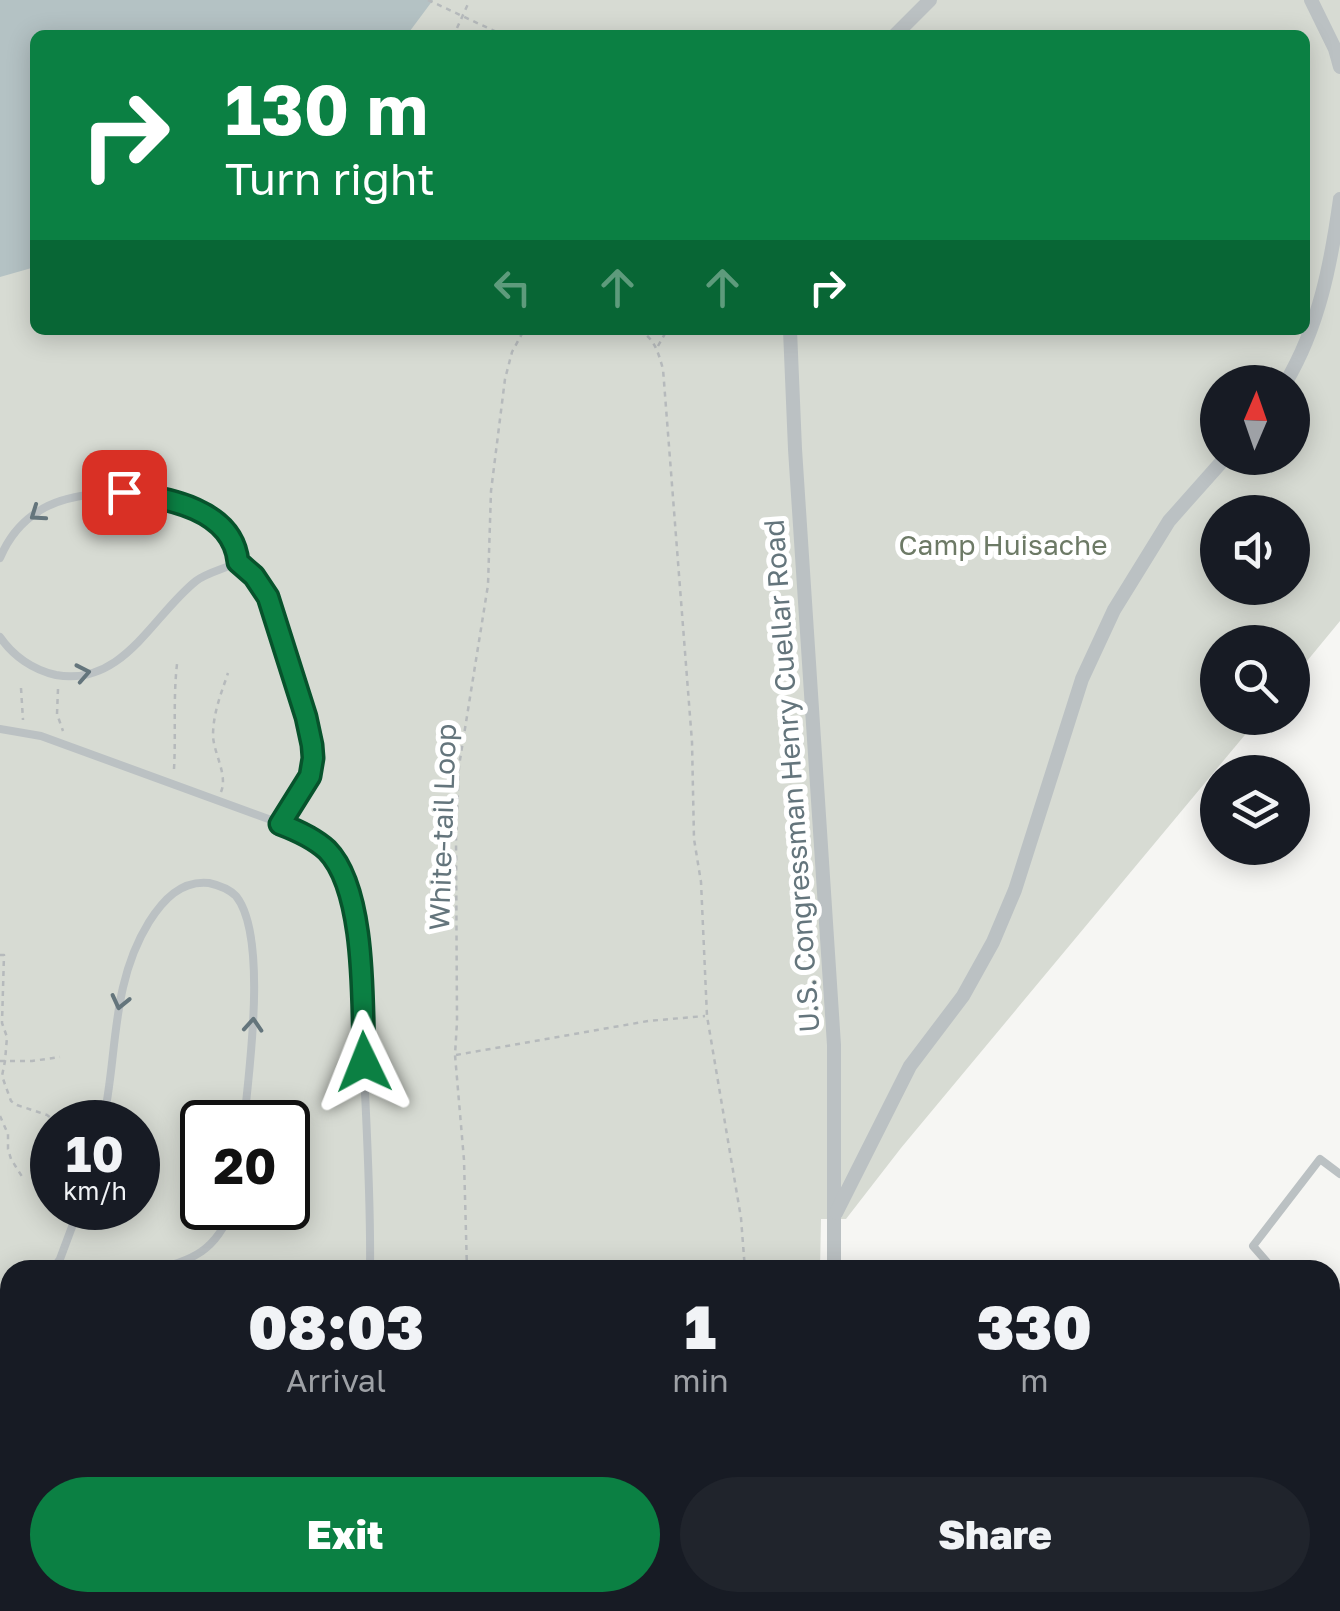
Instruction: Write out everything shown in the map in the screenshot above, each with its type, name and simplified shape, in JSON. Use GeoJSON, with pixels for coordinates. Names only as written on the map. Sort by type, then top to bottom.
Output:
{"type":"FeatureCollection","features":[{"type":"Feature","properties":{"kind":"street"},"geometry":{"type":"LineString","coordinates":[[900,30],[930,0]]}},
{"type":"Feature","properties":{"kind":"street"},"geometry":{"type":"LineString","coordinates":[[1312,0],[1340,67]]}},
{"type":"Feature","properties":{"kind":"street"},"geometry":{"type":"LineString","coordinates":[[1310,334],[1331,258],[1340,200]]}},
{"type":"Feature","properties":{"kind":"street","name":"U.S. Congressman Henry Cuellar Road"},"geometry":{"type":"LineString","coordinates":[[790,335],[794,449],[834,1046],[834,1260]]}},
{"type":"Feature","properties":{"kind":"street"},"geometry":{"type":"LineString","coordinates":[[1296,365],[1310,335]]}},
{"type":"Feature","properties":{"kind":"street","name":"U.S. Congressman Henry Cuellar Road"},"geometry":{"type":"LineString","coordinates":[[834,1218],[910,1066],[963,996],[999,930],[1082,679],[1114,610],[1169,521],[1210,475]]}},
{"type":"Feature","properties":{"kind":"lane"},"geometry":{"type":"LineString","coordinates":[[0,558],[24,522],[72,496],[113,492],[166,500],[200,512],[219,524],[230,537],[238,562],[254,576],[268,597],[312,745],[310,776],[280,824]]}},
{"type":"Feature","properties":{"kind":"lane"},"geometry":{"type":"LineString","coordinates":[[0,637],[26,663],[47,673],[87,674],[124,656],[195,582],[238,562]]}},
{"type":"Feature","properties":{"kind":"lane"},"geometry":{"type":"LineString","coordinates":[[0,729],[41,736],[280,824],[314,841],[333,858],[346,883],[355,916],[360,970],[370,1260]]}},
{"type":"Feature","properties":{"kind":"lane"},"geometry":{"type":"LineString","coordinates":[[108,1100],[118,1006],[133,956],[148,923],[163,904],[176,890],[192,882],[221,886],[235,895],[248,921],[254,1015],[246,1100]]}},
{"type":"Feature","properties":{"kind":"lane"},"geometry":{"type":"LineString","coordinates":[[1266,1260],[1254,1246],[1320,1159],[1340,1174]]}},
{"type":"Feature","properties":{"kind":"lane"},"geometry":{"type":"LineString","coordinates":[[59,1260],[71,1230]]}},
{"type":"Feature","properties":{"kind":"lane"},"geometry":{"type":"LineString","coordinates":[[189,1260],[222,1230]]}},
{"type":"Feature","properties":{"kind":"path"},"geometry":{"type":"LineString","coordinates":[[428,0],[493,30]]}},
{"type":"Feature","properties":{"kind":"path"},"geometry":{"type":"LineString","coordinates":[[457,28],[468,4]]}},
{"type":"Feature","properties":{"kind":"path","name":"White-tail Loop"},"geometry":{"type":"LineString","coordinates":[[466,1260],[464,1160],[455,1055],[459,766],[488,585],[495,448],[505,380],[521,335]]}},
{"type":"Feature","properties":{"kind":"path"},"geometry":{"type":"LineString","coordinates":[[647,335],[652,338],[663,369],[692,742],[694,839],[701,882],[707,1016],[742,1218],[744,1260]]}},
{"type":"Feature","properties":{"kind":"path"},"geometry":{"type":"LineString","coordinates":[[656,348],[664,335]]}},
{"type":"Feature","properties":{"kind":"path"},"geometry":{"type":"LineString","coordinates":[[174,770],[177,664]]}},
{"type":"Feature","properties":{"kind":"path"},"geometry":{"type":"LineString","coordinates":[[220,793],[224,784],[213,742],[214,722],[228,673]]}},
{"type":"Feature","properties":{"kind":"path"},"geometry":{"type":"LineString","coordinates":[[21,688],[23,720]]}},
{"type":"Feature","properties":{"kind":"path"},"geometry":{"type":"LineString","coordinates":[[58,688],[56,714],[63,732]]}},
{"type":"Feature","properties":{"kind":"path"},"geometry":{"type":"LineString","coordinates":[[0,955],[4,955],[1,1023],[7,1036],[1,1076],[10,1101],[30,1110]]}},
{"type":"Feature","properties":{"kind":"path"},"geometry":{"type":"LineString","coordinates":[[455,1055],[648,1021],[707,1016]]}},
{"type":"Feature","properties":{"kind":"path"},"geometry":{"type":"LineString","coordinates":[[3,1061],[60,1057]]}},
{"type":"Feature","properties":{"kind":"path"},"geometry":{"type":"LineString","coordinates":[[0,1116],[8,1134],[8,1150],[22,1178]]}},
{"type":"Feature","properties":{"kind":"green space","name":"Camp Huisache"},"geometry":{"type":"Polygon","coordinates":[[[0,0],[1340,0],[1340,621],[1310,657],[1310,625],[1200,625],[1200,735],[1245,735],[1228,755],[1200,755],[1200,789],[846,1219],[821,1219],[820,1260],[0,1260],[0,0]]]}},
{"type":"Feature","properties":{"kind":"shaded area"},"geometry":{"type":"Polygon","coordinates":[[[0,0],[433,0],[411,30],[30,30],[30,268],[0,277],[0,0]]]}},
{"type":"Feature","properties":{"kind":"route"},"geometry":{"type":"LineString","coordinates":[[124,492],[184,505],[219,524],[230,537],[238,562],[254,576],[268,597],[306,717],[313,758],[304,788],[280,824],[325,849],[346,883],[358,938],[364,1062]]}}]}
